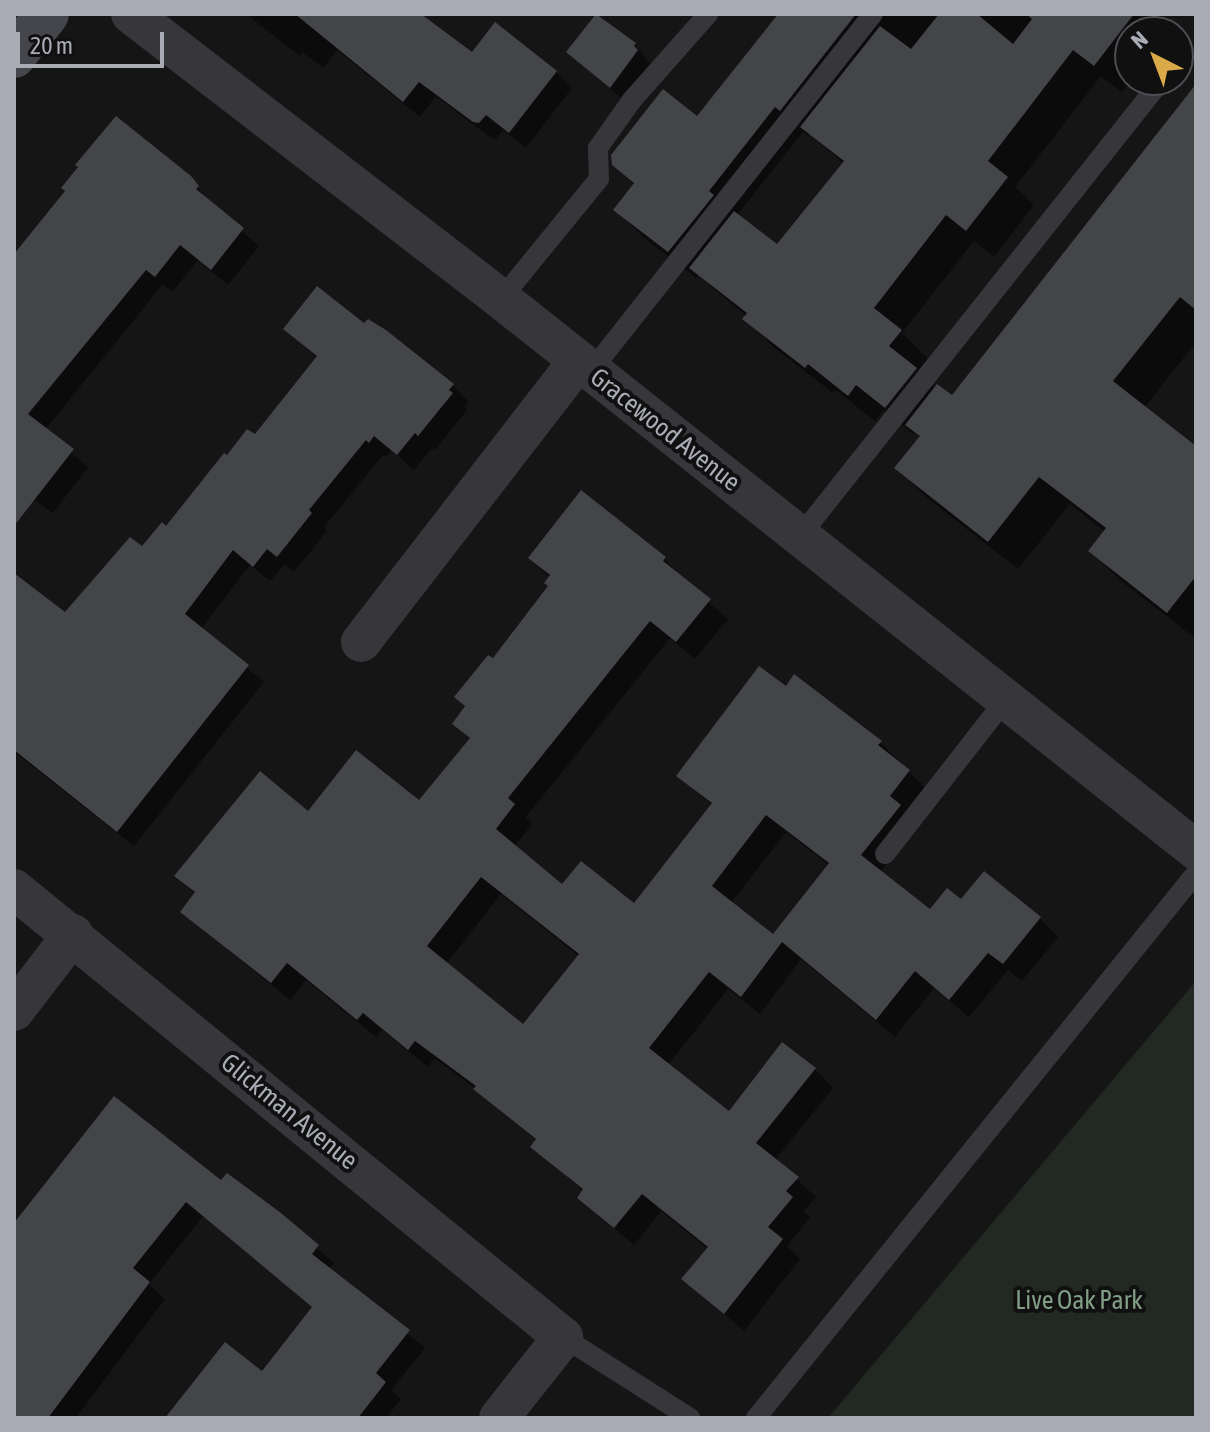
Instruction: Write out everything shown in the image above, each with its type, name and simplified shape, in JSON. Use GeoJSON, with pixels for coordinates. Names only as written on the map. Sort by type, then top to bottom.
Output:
{"type":"FeatureCollection","features":[{"type":"Feature","properties":{"kind":"street"},"geometry":{"type":"LineString","coordinates":[[14,56],[47,14]]}},
{"type":"Feature","properties":{"kind":"street","name":"Gracewood Avenue"},"geometry":{"type":"LineString","coordinates":[[131,14],[501,299],[1196,850]]}},
{"type":"Feature","properties":{"kind":"street"},"geometry":{"type":"LineString","coordinates":[[361,642],[585,366]]}},
{"type":"Feature","properties":{"kind":"street","name":"Glickman Avenue"},"geometry":{"type":"LineString","coordinates":[[14,889],[73,934],[563,1337]]}},
{"type":"Feature","properties":{"kind":"street"},"geometry":{"type":"LineString","coordinates":[[14,1011],[73,934]]}},
{"type":"Feature","properties":{"kind":"street"},"geometry":{"type":"LineString","coordinates":[[499,1418],[563,1337]]}},
{"type":"Feature","properties":{"kind":"lane"},"geometry":{"type":"LineString","coordinates":[[501,299],[599,179],[598,148],[632,100],[708,14]]}},
{"type":"Feature","properties":{"kind":"lane"},"geometry":{"type":"LineString","coordinates":[[585,366],[873,14]]}},
{"type":"Feature","properties":{"kind":"lane"},"geometry":{"type":"LineString","coordinates":[[800,536],[1149,96]]}},
{"type":"Feature","properties":{"kind":"lane"},"geometry":{"type":"LineString","coordinates":[[885,854],[1006,699]]}},
{"type":"Feature","properties":{"kind":"lane"},"geometry":{"type":"LineString","coordinates":[[756,1418],[1196,873]]}},
{"type":"Feature","properties":{"kind":"lane"},"geometry":{"type":"LineString","coordinates":[[563,1337],[690,1418]]}},
{"type":"Feature","properties":{"kind":"green space","name":"Live Oak Park"},"geometry":{"type":"Polygon","coordinates":[[[1196,981],[1196,1418],[828,1418],[1196,981]]]}},
{"type":"Feature","properties":{"kind":"building"},"geometry":{"type":"Polygon","coordinates":[[[295,14],[421,14],[472,52],[495,22],[557,71],[509,133],[486,115],[479,123],[473,122],[419,82],[403,102],[295,14]]]}},
{"type":"Feature","properties":{"kind":"building"},"geometry":{"type":"Polygon","coordinates":[[[596,14],[636,43],[634,46],[638,50],[610,88],[566,52],[596,14]]]}},
{"type":"Feature","properties":{"kind":"building"},"geometry":{"type":"Polygon","coordinates":[[[778,14],[856,14],[780,111],[775,107],[709,191],[714,195],[668,252],[613,210],[634,183],[612,165],[611,155],[663,89],[697,116],[778,14]]]}},
{"type":"Feature","properties":{"kind":"building"},"geometry":{"type":"Polygon","coordinates":[[[939,14],[977,14],[1013,44],[1032,19],[1026,14],[1134,14],[1114,16],[1114,40],[1094,66],[1073,50],[988,161],[1008,177],[966,231],[946,215],[874,308],[902,330],[889,346],[917,368],[885,408],[856,385],[848,396],[808,364],[805,368],[742,319],[747,313],[689,268],[734,211],[777,244],[844,161],[800,127],[880,26],[911,49],[939,14]]]}},
{"type":"Feature","properties":{"kind":"building"},"geometry":{"type":"Polygon","coordinates":[[[1196,84],[1196,310],[1180,297],[1113,381],[1196,446],[1196,576],[1167,613],[1088,551],[1106,528],[1039,477],[988,542],[894,468],[920,436],[905,425],[937,384],[952,395],[1187,96],[1194,96],[1196,84]]]}},
{"type":"Feature","properties":{"kind":"building"},"geometry":{"type":"Polygon","coordinates":[[[116,116],[191,176],[199,186],[196,189],[244,228],[211,270],[180,245],[155,277],[146,270],[28,414],[74,449],[14,526],[14,254],[65,191],[61,188],[78,167],[75,165],[116,116]]]}},
{"type":"Feature","properties":{"kind":"building"},"geometry":{"type":"Polygon","coordinates":[[[317,286],[364,323],[368,319],[386,330],[454,384],[449,390],[453,393],[418,436],[415,433],[397,455],[374,436],[369,443],[366,440],[309,510],[312,513],[277,557],[267,549],[253,567],[233,550],[185,614],[249,665],[117,832],[14,750],[14,573],[65,612],[130,537],[142,546],[162,522],[166,526],[247,429],[255,434],[317,356],[283,329],[317,286]]]}},
{"type":"Feature","properties":{"kind":"building"},"geometry":{"type":"Polygon","coordinates":[[[581,490],[666,557],[663,561],[711,599],[676,642],[650,621],[508,798],[515,804],[496,829],[562,884],[581,861],[634,903],[712,803],[676,776],[759,666],[786,686],[794,674],[882,741],[878,745],[910,770],[890,796],[901,805],[861,855],[930,909],[947,888],[961,899],[984,871],[1041,917],[1003,964],[988,953],[949,1000],[915,971],[876,1020],[782,942],[741,997],[709,972],[649,1048],[729,1111],[782,1042],[816,1068],[756,1143],[799,1177],[786,1191],[793,1197],[768,1227],[783,1239],[724,1314],[681,1279],[708,1247],[642,1194],[614,1228],[577,1198],[583,1189],[530,1147],[536,1139],[473,1089],[476,1086],[415,1041],[408,1050],[363,1013],[357,1020],[287,963],[271,983],[180,912],[195,892],[174,876],[260,771],[308,811],[356,750],[419,800],[470,738],[452,724],[465,706],[454,697],[488,655],[493,658],[548,586],[544,583],[550,575],[528,558],[581,490]],[[766,815],[712,886],[773,934],[829,863],[766,815]],[[481,877],[427,946],[523,1024],[579,954],[481,877]]]}},
{"type":"Feature","properties":{"kind":"building"},"geometry":{"type":"Polygon","coordinates":[[[114,1096],[221,1180],[227,1173],[281,1213],[319,1245],[312,1254],[410,1330],[376,1373],[386,1382],[358,1418],[165,1418],[225,1342],[262,1371],[312,1307],[186,1202],[133,1268],[150,1282],[48,1418],[14,1418],[14,1223],[114,1096]]]}}]}
